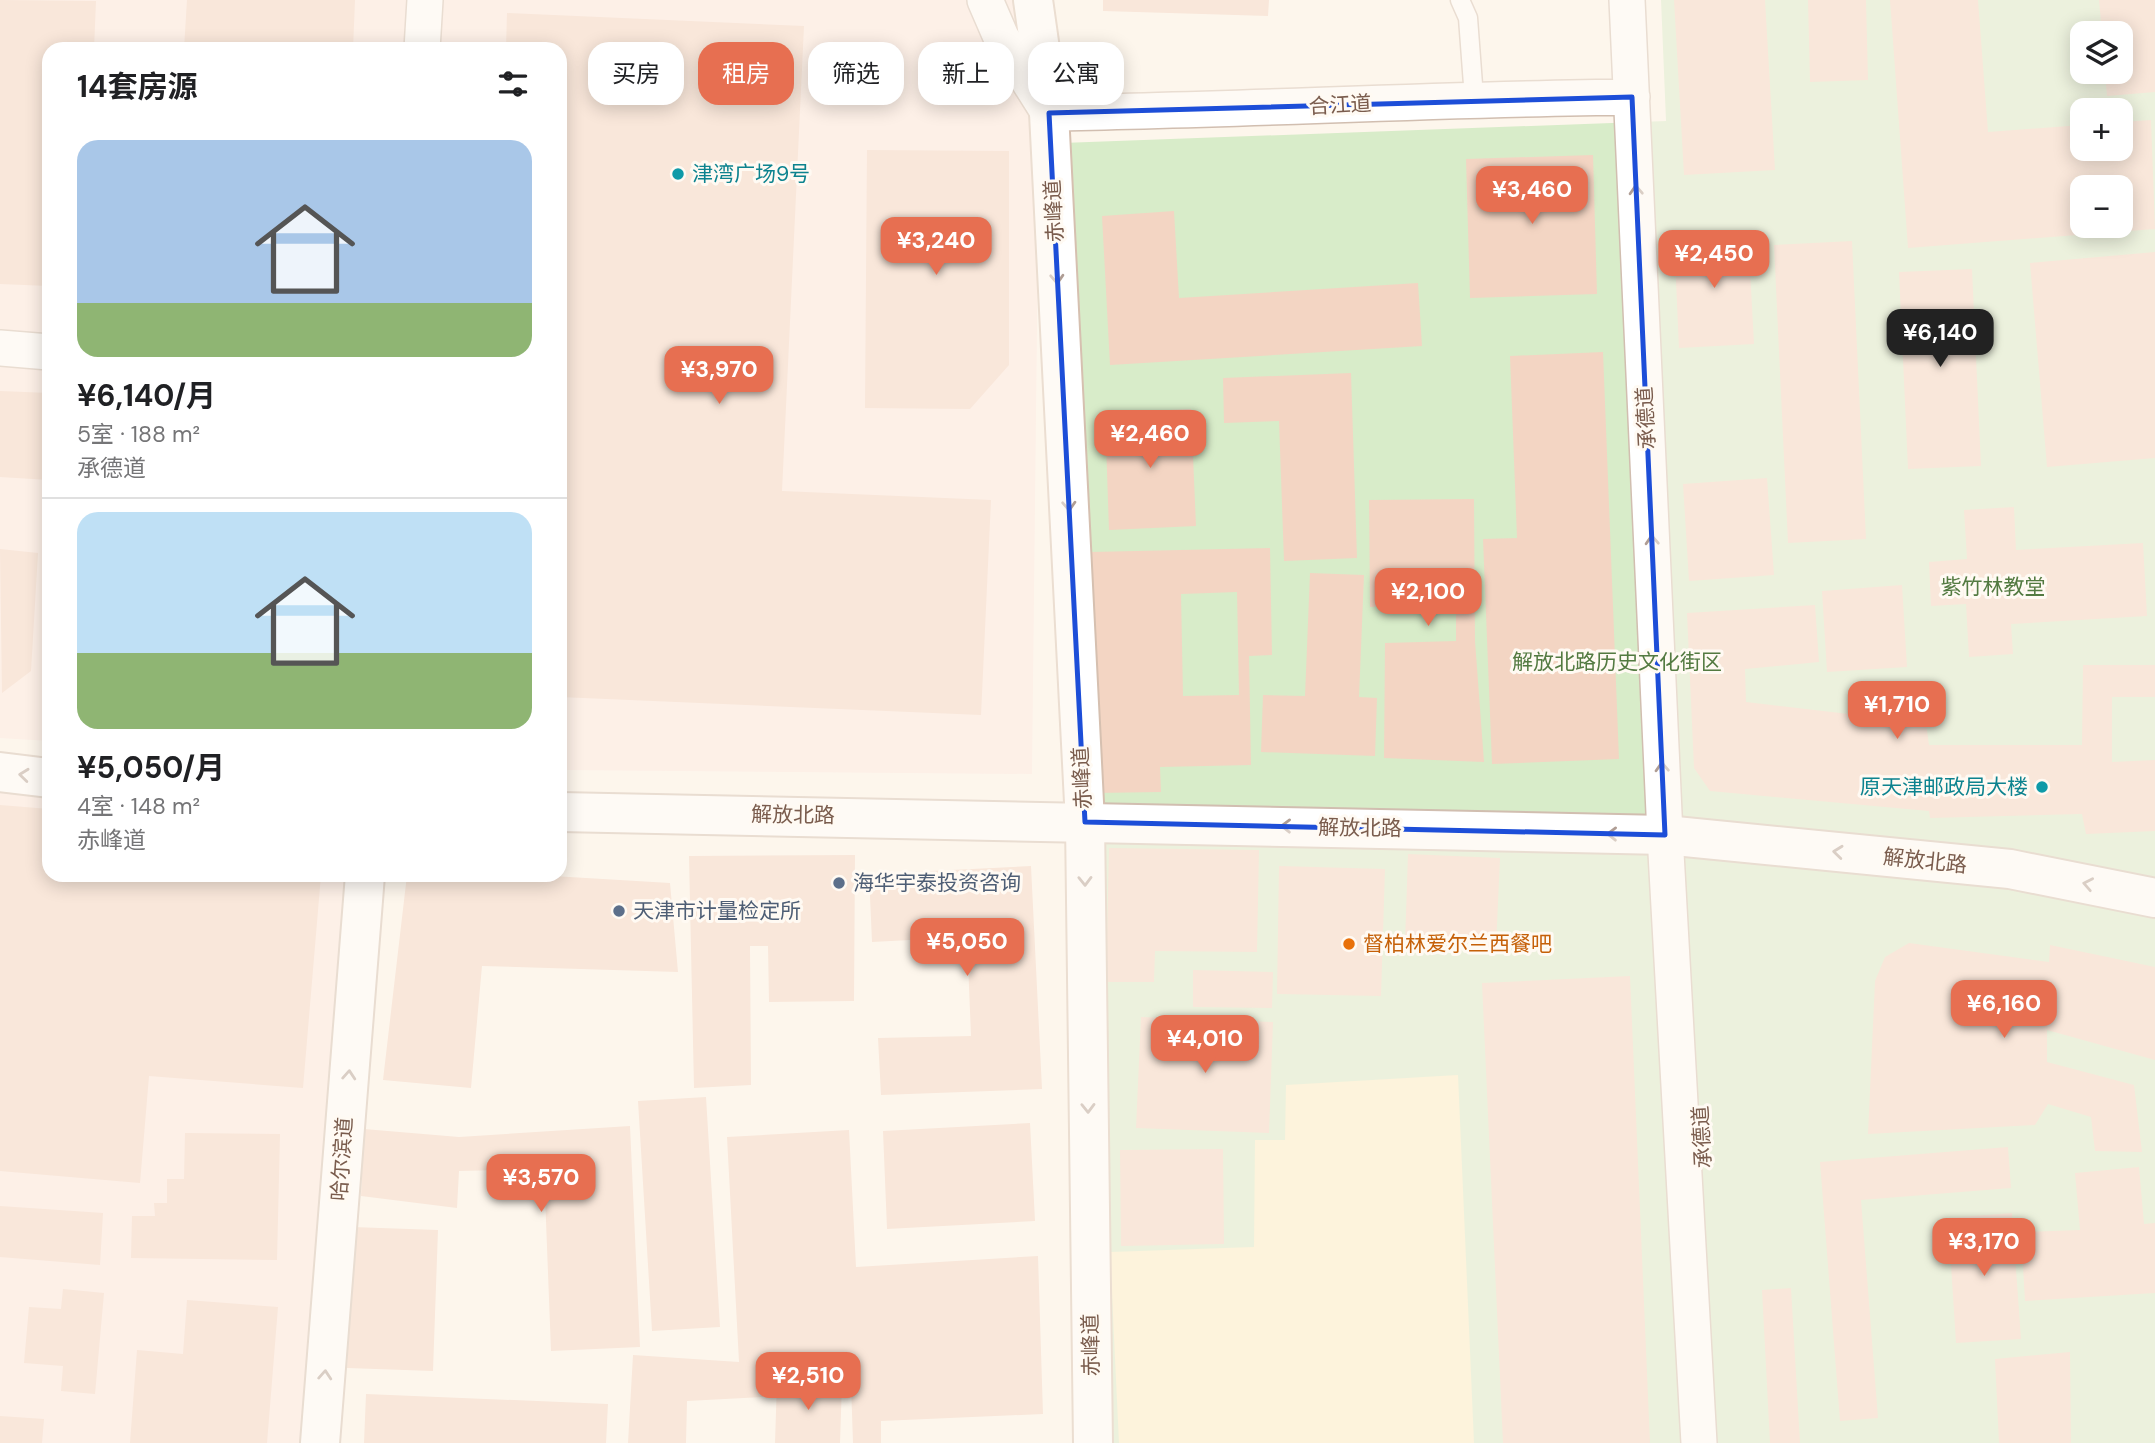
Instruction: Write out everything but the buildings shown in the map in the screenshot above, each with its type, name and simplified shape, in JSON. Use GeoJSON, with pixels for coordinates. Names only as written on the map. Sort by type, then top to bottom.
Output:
{"type":"FeatureCollection","features":[{"type":"Feature","properties":{"kind":"street"},"geometry":{"type":"LineString","coordinates":[[422,42],[425,0]]}},
{"type":"Feature","properties":{"kind":"street","name":"赤峰道"},"geometry":{"type":"LineString","coordinates":[[985,0],[1001,37],[1049,113]]}},
{"type":"Feature","properties":{"kind":"street"},"geometry":{"type":"LineString","coordinates":[[1001,0],[1049,113]]}},
{"type":"Feature","properties":{"kind":"street"},"geometry":{"type":"LineString","coordinates":[[1033,0],[1049,113]]}},
{"type":"Feature","properties":{"kind":"street","name":"赤峰道"},"geometry":{"type":"LineString","coordinates":[[1051,0],[1049,113],[1085,822],[1093,1443]]}},
{"type":"Feature","properties":{"kind":"street","name":"承德道"},"geometry":{"type":"LineString","coordinates":[[1628,0],[1665,835],[1699,1443]]}},
{"type":"Feature","properties":{"kind":"street","name":"合江道"},"geometry":{"type":"LineString","coordinates":[[1049,113],[1192,111],[1474,98],[1632,97]]}},
{"type":"Feature","properties":{"kind":"street"},"geometry":{"type":"LineString","coordinates":[[0,348],[42,351]]}},
{"type":"Feature","properties":{"kind":"street"},"geometry":{"type":"LineString","coordinates":[[0,772],[42,777]]}},
{"type":"Feature","properties":{"kind":"street","name":"解放北路"},"geometry":{"type":"LineString","coordinates":[[567,812],[1665,835],[2010,869],[2155,898]]}},
{"type":"Feature","properties":{"kind":"street","name":"承德道"},"geometry":{"type":"LineString","coordinates":[[1665,835],[1689,898],[1719,1443]]}},
{"type":"Feature","properties":{"kind":"street","name":"哈尔滨道"},"geometry":{"type":"LineString","coordinates":[[320,1443],[364,882]]}},
{"type":"Feature","properties":{"kind":"lane"},"geometry":{"type":"LineString","coordinates":[[1460,0],[1468,18],[1474,98]]}},
{"type":"Feature","properties":{"kind":"highlighted area"},"geometry":{"type":"Polygon","coordinates":[[[1632,97],[1665,835],[1085,822],[1049,113],[1632,97]]]}},
{"type":"Feature","properties":{"kind":"shaded area"},"geometry":{"type":"Polygon","coordinates":[[[0,0],[1017,0],[1028,72],[1028,105],[1033,105],[1039,145],[1032,774],[567,770],[567,42],[42,42],[42,741],[0,738],[0,0]]]}},
{"type":"Feature","properties":{"kind":"shaded area"},"geometry":{"type":"Polygon","coordinates":[[[0,788],[42,792],[42,882],[347,882],[303,1443],[0,1443],[0,788]]]}},
{"type":"Feature","properties":{"kind":"green space","name":"解放北路历史文化街区"},"geometry":{"type":"Polygon","coordinates":[[[1661,0],[2155,0],[2155,1443],[1105,1443],[1062,143],[1666,121],[1661,0]]]}},
{"type":"Feature","properties":{"kind":"sand"},"geometry":{"type":"Polygon","coordinates":[[[1458,1075],[1474,1443],[1119,1443],[1110,1252],[1254,1247],[1255,1140],[1285,1140],[1286,1085],[1458,1075]]]}},
{"type":"Feature","properties":{"kind":"place","name":"津湾广场9号"},"geometry":{"type":"Point","coordinates":[678,174]}},
{"type":"Feature","properties":{"kind":"place","name":"原天津邮政局大楼"},"geometry":{"type":"Point","coordinates":[2042,787]}},
{"type":"Feature","properties":{"kind":"place","name":"海华宇泰投资咨询"},"geometry":{"type":"Point","coordinates":[839,883]}},
{"type":"Feature","properties":{"kind":"place","name":"天津市计量检定所"},"geometry":{"type":"Point","coordinates":[619,911]}},
{"type":"Feature","properties":{"kind":"place","name":"督柏林爱尔兰西餐吧"},"geometry":{"type":"Point","coordinates":[1349,944]}},
{"type":"Feature","properties":{"kind":"park label","name":"紫竹林教堂"},"geometry":{"type":"Point","coordinates":[1993,587]}}]}
